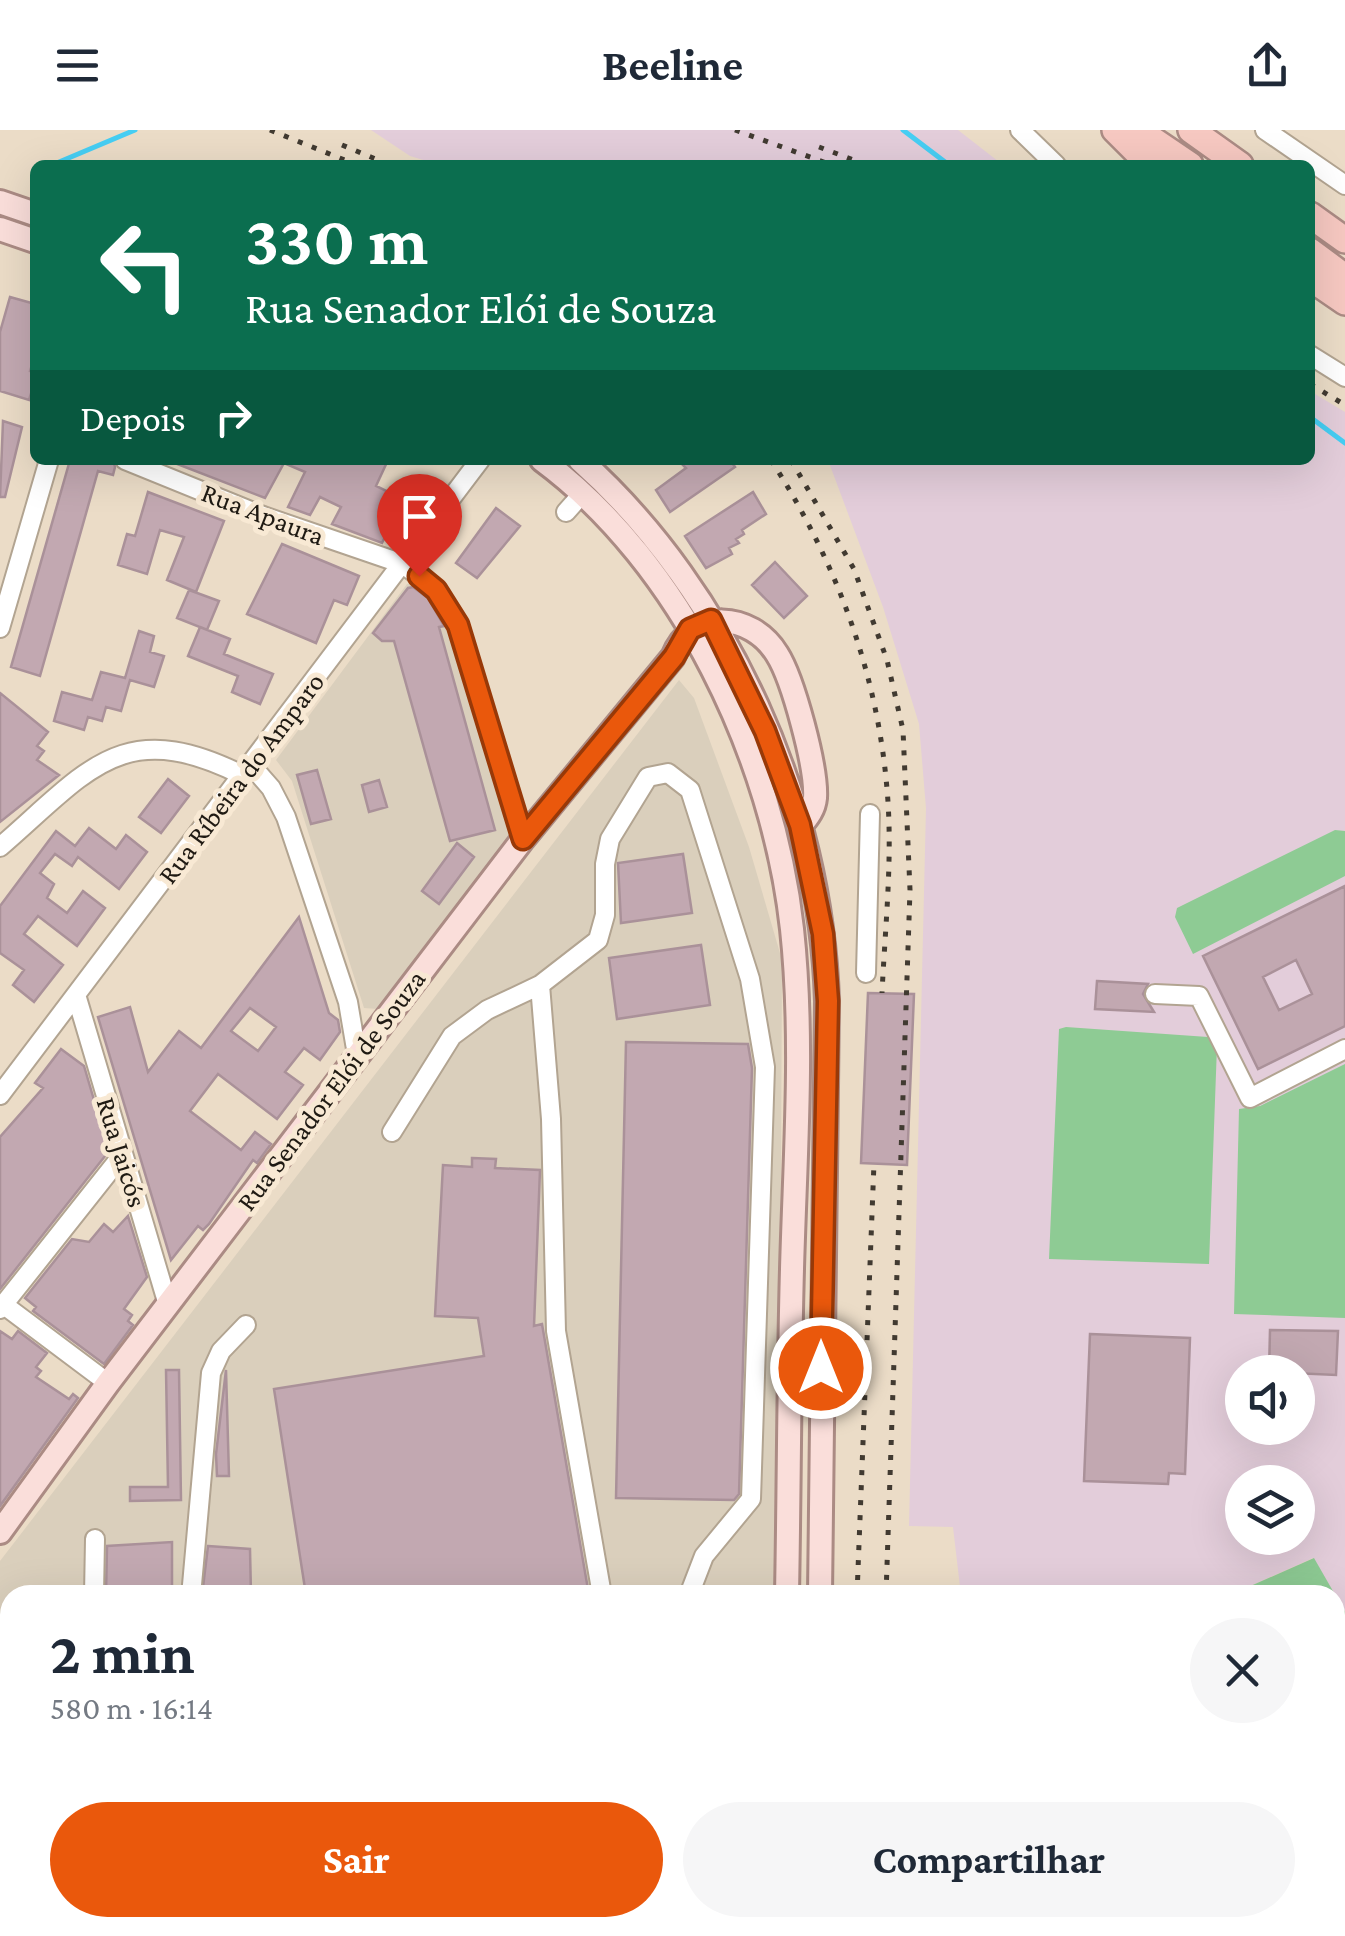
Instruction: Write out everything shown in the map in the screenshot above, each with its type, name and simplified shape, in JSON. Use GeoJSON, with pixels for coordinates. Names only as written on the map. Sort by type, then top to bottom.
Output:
{"type":"FeatureCollection","features":[{"type":"Feature","properties":{"kind":"highway"},"geometry":{"type":"LineString","coordinates":[[1115,130],[1145,160]]}},
{"type":"Feature","properties":{"kind":"highway"},"geometry":{"type":"LineString","coordinates":[[1138,130],[1183,160]]}},
{"type":"Feature","properties":{"kind":"highway"},"geometry":{"type":"LineString","coordinates":[[1190,130],[1233,160]]}},
{"type":"Feature","properties":{"kind":"highway"},"geometry":{"type":"LineString","coordinates":[[1315,219],[1345,240]]}},
{"type":"Feature","properties":{"kind":"highway"},"geometry":{"type":"LineString","coordinates":[[1315,255],[1345,277]]}},
{"type":"Feature","properties":{"kind":"highway"},"geometry":{"type":"LineString","coordinates":[[1315,281],[1345,302]]}},
{"type":"Feature","properties":{"kind":"main road"},"geometry":{"type":"LineString","coordinates":[[0,202],[30,212]]}},
{"type":"Feature","properties":{"kind":"main road"},"geometry":{"type":"LineString","coordinates":[[0,229],[30,239]]}},
{"type":"Feature","properties":{"kind":"main road"},"geometry":{"type":"LineString","coordinates":[[546,465],[574,503],[660,578],[700,624],[704,652],[767,808],[783,871],[796,973],[797,1081],[788,1585]]}},
{"type":"Feature","properties":{"kind":"main road"},"geometry":{"type":"LineString","coordinates":[[585,465],[634,512],[756,711],[800,825],[823,934],[828,1001],[820,1585]]}},
{"type":"Feature","properties":{"kind":"main road"},"geometry":{"type":"LineString","coordinates":[[700,624],[748,627],[778,655],[814,780],[814,806],[800,825]]}},
{"type":"Feature","properties":{"kind":"main road","name":"Rua Senador Elói de Souza"},"geometry":{"type":"LineString","coordinates":[[0,1532],[108,1383],[523,839],[700,624]]}},
{"type":"Feature","properties":{"kind":"main road"},"geometry":{"type":"LineString","coordinates":[[674,657],[704,652]]}},
{"type":"Feature","properties":{"kind":"main road"},"geometry":{"type":"LineString","coordinates":[[767,808],[782,820],[800,825]]}},
{"type":"Feature","properties":{"kind":"street"},"geometry":{"type":"LineString","coordinates":[[1020,130],[1051,160]]}},
{"type":"Feature","properties":{"kind":"street"},"geometry":{"type":"LineString","coordinates":[[1265,130],[1309,160]]}},
{"type":"Feature","properties":{"kind":"street"},"geometry":{"type":"LineString","coordinates":[[1315,164],[1345,185]]}},
{"type":"Feature","properties":{"kind":"street"},"geometry":{"type":"LineString","coordinates":[[1315,358],[1342,374]]}},
{"type":"Feature","properties":{"kind":"street"},"geometry":{"type":"LineString","coordinates":[[0,628],[47,465]]}},
{"type":"Feature","properties":{"kind":"street","name":"Rua Apaura"},"geometry":{"type":"LineString","coordinates":[[136,465],[263,516],[403,564]]}},
{"type":"Feature","properties":{"kind":"street","name":"Rua Ríbeira do Amparo"},"geometry":{"type":"LineString","coordinates":[[0,1095],[476,465]]}},
{"type":"Feature","properties":{"kind":"street"},"geometry":{"type":"LineString","coordinates":[[403,564],[436,590],[455,618],[523,839]]}},
{"type":"Feature","properties":{"kind":"street"},"geometry":{"type":"LineString","coordinates":[[0,846],[75,782],[104,762],[138,748],[180,749],[246,770],[271,788],[286,817],[348,1002],[357,1055]]}},
{"type":"Feature","properties":{"kind":"street"},"geometry":{"type":"LineString","coordinates":[[392,1132],[452,1036],[487,1010],[540,985],[589,952],[598,940],[605,915],[604,864],[610,839],[639,786],[658,772],[678,777],[690,790],[706,828],[750,979],[766,1100],[751,1499],[704,1556],[693,1585]]}},
{"type":"Feature","properties":{"kind":"street"},"geometry":{"type":"LineString","coordinates":[[866,973],[870,814]]}},
{"type":"Feature","properties":{"kind":"street"},"geometry":{"type":"LineString","coordinates":[[540,985],[551,1119],[556,1331],[600,1585]]}},
{"type":"Feature","properties":{"kind":"street"},"geometry":{"type":"LineString","coordinates":[[1155,994],[1199,996],[1250,1098],[1345,1049]]}},
{"type":"Feature","properties":{"kind":"street","name":"Rua Jaicós"},"geometry":{"type":"LineString","coordinates":[[77,998],[168,1305]]}},
{"type":"Feature","properties":{"kind":"street"},"geometry":{"type":"LineString","coordinates":[[348,1002],[375,1032]]}},
{"type":"Feature","properties":{"kind":"street"},"geometry":{"type":"LineString","coordinates":[[108,1383],[2,1307],[123,1154]]}},
{"type":"Feature","properties":{"kind":"street"},"geometry":{"type":"LineString","coordinates":[[192,1585],[210,1373],[221,1352],[246,1325]]}},
{"type":"Feature","properties":{"kind":"street"},"geometry":{"type":"LineString","coordinates":[[94,1585],[96,1539]]}},
{"type":"Feature","properties":{"kind":"shaded area"},"geometry":{"type":"Polygon","coordinates":[[[371,130],[958,130],[997,160],[423,160],[410,156],[371,130]]]}},
{"type":"Feature","properties":{"kind":"shaded area"},"geometry":{"type":"Polygon","coordinates":[[[1315,394],[1345,412],[1345,1585],[1329,1585],[1313,1558],[1252,1585],[960,1585],[953,1527],[909,1526],[926,808],[919,724],[883,607],[830,465],[1315,465],[1315,394]]]}},
{"type":"Feature","properties":{"kind":"shaded area"},"geometry":{"type":"Polygon","coordinates":[[[416,582],[451,627],[511,839],[377,1009],[364,1008],[292,781],[276,760],[407,584],[416,582]]]}},
{"type":"Feature","properties":{"kind":"shaded area"},"geometry":{"type":"Polygon","coordinates":[[[679,680],[694,698],[749,847],[782,960],[779,1585],[0,1585],[0,1561],[679,680]]]}},
{"type":"Feature","properties":{"kind":"green space"},"geometry":{"type":"Polygon","coordinates":[[[1335,830],[1345,831],[1345,876],[1193,954],[1175,917],[1177,908],[1335,830]]]}},
{"type":"Feature","properties":{"kind":"green space"},"geometry":{"type":"Polygon","coordinates":[[[1059,1029],[1208,1037],[1217,1046],[1209,1264],[1049,1259],[1059,1029]]]}},
{"type":"Feature","properties":{"kind":"green space"},"geometry":{"type":"Polygon","coordinates":[[[1345,1064],[1345,1318],[1234,1314],[1239,1109],[1260,1106],[1345,1064]]]}},
{"type":"Feature","properties":{"kind":"green space"},"geometry":{"type":"Polygon","coordinates":[[[1314,1558],[1330,1585],[1253,1585],[1314,1558]]]}},
{"type":"Feature","properties":{"kind":"building"},"geometry":{"type":"Polygon","coordinates":[[[10,297],[30,303],[29,400],[0,391],[0,332],[10,297]]]}},
{"type":"Feature","properties":{"kind":"building"},"geometry":{"type":"Polygon","coordinates":[[[3,421],[22,427],[5,497],[0,497],[3,421]]]}},
{"type":"Feature","properties":{"kind":"building"},"geometry":{"type":"Polygon","coordinates":[[[69,465],[114,465],[113,475],[98,471],[40,676],[11,667],[69,465]]]}},
{"type":"Feature","properties":{"kind":"building"},"geometry":{"type":"Polygon","coordinates":[[[180,465],[283,465],[265,498],[180,465]]]}},
{"type":"Feature","properties":{"kind":"building"},"geometry":{"type":"Polygon","coordinates":[[[289,465],[386,465],[376,486],[403,499],[382,543],[332,524],[341,507],[320,497],[310,515],[288,507],[305,472],[289,465]]]}},
{"type":"Feature","properties":{"kind":"building"},"geometry":{"type":"Polygon","coordinates":[[[683,465],[735,467],[670,512],[656,490],[686,468],[683,465]]]}},
{"type":"Feature","properties":{"kind":"building"},"geometry":{"type":"Polygon","coordinates":[[[148,492],[224,521],[196,592],[167,580],[184,537],[160,530],[147,574],[118,565],[127,534],[135,536],[148,492]]]}},
{"type":"Feature","properties":{"kind":"building"},"geometry":{"type":"Polygon","coordinates":[[[753,492],[766,514],[742,530],[744,534],[736,539],[739,543],[729,548],[732,554],[706,568],[685,536],[753,492]]]}},
{"type":"Feature","properties":{"kind":"building"},"geometry":{"type":"Polygon","coordinates":[[[496,508],[520,526],[477,578],[456,563],[496,508]]]}},
{"type":"Feature","properties":{"kind":"building"},"geometry":{"type":"Polygon","coordinates":[[[282,544],[359,576],[347,605],[334,600],[316,643],[247,614],[282,544]]]}},
{"type":"Feature","properties":{"kind":"building"},"geometry":{"type":"Polygon","coordinates":[[[775,562],[807,596],[784,618],[752,585],[775,562]]]}},
{"type":"Feature","properties":{"kind":"building"},"geometry":{"type":"Polygon","coordinates":[[[413,587],[428,598],[444,626],[439,627],[495,830],[450,841],[394,641],[382,641],[373,633],[408,588],[413,587]]]}},
{"type":"Feature","properties":{"kind":"building"},"geometry":{"type":"Polygon","coordinates":[[[189,590],[219,601],[207,630],[177,618],[189,590]]]}},
{"type":"Feature","properties":{"kind":"building"},"geometry":{"type":"Polygon","coordinates":[[[200,627],[230,639],[224,654],[273,674],[260,704],[232,692],[238,676],[188,656],[200,627]]]}},
{"type":"Feature","properties":{"kind":"building"},"geometry":{"type":"Polygon","coordinates":[[[139,631],[154,636],[150,652],[164,656],[154,687],[130,680],[121,711],[106,707],[102,721],[88,717],[84,730],[54,721],[62,692],[92,700],[101,672],[125,678],[139,631]]]}},
{"type":"Feature","properties":{"kind":"building"},"geometry":{"type":"Polygon","coordinates":[[[0,693],[48,732],[37,746],[44,751],[37,760],[59,775],[0,822],[0,693]]]}},
{"type":"Feature","properties":{"kind":"building"},"geometry":{"type":"Polygon","coordinates":[[[317,770],[331,819],[311,824],[297,775],[317,770]]]}},
{"type":"Feature","properties":{"kind":"building"},"geometry":{"type":"Polygon","coordinates":[[[168,779],[189,796],[161,833],[139,817],[168,779]]]}},
{"type":"Feature","properties":{"kind":"building"},"geometry":{"type":"Polygon","coordinates":[[[379,780],[387,807],[369,812],[362,785],[379,780]]]}},
{"type":"Feature","properties":{"kind":"building"},"geometry":{"type":"Polygon","coordinates":[[[89,828],[116,849],[126,835],[147,852],[119,889],[78,857],[72,866],[55,854],[40,873],[54,884],[47,898],[67,913],[83,891],[105,908],[77,946],[38,916],[24,934],[63,965],[34,1002],[13,985],[24,970],[0,953],[0,906],[56,831],[75,846],[89,828]]]}},
{"type":"Feature","properties":{"kind":"building"},"geometry":{"type":"Polygon","coordinates":[[[457,843],[474,857],[439,904],[422,891],[457,843]]]}},
{"type":"Feature","properties":{"kind":"building"},"geometry":{"type":"Polygon","coordinates":[[[683,854],[692,913],[621,923],[618,863],[683,854]]]}},
{"type":"Feature","properties":{"kind":"building"},"geometry":{"type":"Polygon","coordinates":[[[1345,886],[1345,1026],[1258,1069],[1203,956],[1345,886]],[[1296,960],[1263,977],[1279,1010],[1312,994],[1296,960]]]}},
{"type":"Feature","properties":{"kind":"building"},"geometry":{"type":"Polygon","coordinates":[[[299,917],[329,1013],[338,1020],[340,1032],[320,1060],[304,1048],[285,1072],[303,1085],[277,1119],[218,1074],[190,1111],[241,1150],[255,1132],[271,1144],[257,1163],[253,1160],[209,1224],[203,1230],[198,1226],[171,1260],[98,1017],[130,1007],[148,1072],[179,1031],[201,1048],[299,917]],[[250,1008],[231,1031],[258,1051],[276,1027],[250,1008]]]}},
{"type":"Feature","properties":{"kind":"building"},"geometry":{"type":"Polygon","coordinates":[[[701,945],[710,1005],[617,1019],[609,958],[701,945]]]}},
{"type":"Feature","properties":{"kind":"building"},"geometry":{"type":"Polygon","coordinates":[[[1097,981],[1148,984],[1143,994],[1154,1012],[1095,1009],[1097,981]]]}},
{"type":"Feature","properties":{"kind":"building"},"geometry":{"type":"Polygon","coordinates":[[[868,993],[914,994],[907,1165],[861,1163],[868,993]]]}},
{"type":"Feature","properties":{"kind":"building"},"geometry":{"type":"Polygon","coordinates":[[[626,1042],[748,1044],[752,1068],[739,1494],[734,1500],[616,1498],[626,1042]]]}},
{"type":"Feature","properties":{"kind":"building"},"geometry":{"type":"Polygon","coordinates":[[[61,1049],[84,1066],[109,1151],[0,1289],[0,1137],[43,1088],[35,1083],[61,1049]]]}},
{"type":"Feature","properties":{"kind":"building"},"geometry":{"type":"Polygon","coordinates":[[[472,1158],[496,1159],[495,1168],[540,1170],[534,1326],[542,1324],[587,1585],[304,1585],[274,1389],[484,1356],[478,1318],[435,1316],[443,1165],[472,1167],[472,1158]]]}},
{"type":"Feature","properties":{"kind":"building"},"geometry":{"type":"Polygon","coordinates":[[[128,1216],[147,1277],[124,1309],[132,1315],[128,1321],[133,1325],[104,1364],[33,1311],[36,1307],[25,1298],[72,1239],[89,1242],[104,1224],[113,1232],[128,1216]]]}},
{"type":"Feature","properties":{"kind":"building"},"geometry":{"type":"Polygon","coordinates":[[[1270,1330],[1338,1331],[1336,1375],[1315,1374],[1315,1355],[1269,1355],[1270,1330]]]}},
{"type":"Feature","properties":{"kind":"building"},"geometry":{"type":"Polygon","coordinates":[[[0,1331],[12,1339],[18,1331],[47,1353],[36,1367],[41,1371],[36,1377],[69,1399],[73,1394],[78,1398],[0,1506],[0,1331]]]}},
{"type":"Feature","properties":{"kind":"building"},"geometry":{"type":"Polygon","coordinates":[[[1090,1334],[1190,1338],[1185,1474],[1169,1473],[1168,1484],[1084,1481],[1090,1334]]]}},
{"type":"Feature","properties":{"kind":"building"},"geometry":{"type":"Polygon","coordinates":[[[166,1370],[179,1370],[181,1500],[130,1501],[130,1487],[168,1487],[166,1370]]]}},
{"type":"Feature","properties":{"kind":"building"},"geometry":{"type":"Polygon","coordinates":[[[226,1370],[229,1476],[217,1476],[216,1454],[226,1370]]]}},
{"type":"Feature","properties":{"kind":"building"},"geometry":{"type":"Polygon","coordinates":[[[172,1542],[172,1585],[106,1585],[107,1546],[172,1542]]]}},
{"type":"Feature","properties":{"kind":"building"},"geometry":{"type":"Polygon","coordinates":[[[208,1546],[250,1549],[251,1585],[203,1585],[208,1546]]]}},
{"type":"Feature","properties":{"kind":"waterway"},"geometry":{"type":"LineString","coordinates":[[64,160],[135,130]]}},
{"type":"Feature","properties":{"kind":"waterway"},"geometry":{"type":"LineString","coordinates":[[903,130],[942,160]]}},
{"type":"Feature","properties":{"kind":"waterway"},"geometry":{"type":"LineString","coordinates":[[1315,421],[1345,443]]}},
{"type":"Feature","properties":{"kind":"railway"},"geometry":{"type":"LineString","coordinates":[[270,130],[345,160]]}},
{"type":"Feature","properties":{"kind":"railway"},"geometry":{"type":"LineString","coordinates":[[735,130],[818,160]]}},
{"type":"Feature","properties":{"kind":"railway"},"geometry":{"type":"LineString","coordinates":[[342,145],[378,160]]}},
{"type":"Feature","properties":{"kind":"railway"},"geometry":{"type":"LineString","coordinates":[[819,147],[854,160]]}},
{"type":"Feature","properties":{"kind":"railway"},"geometry":{"type":"LineString","coordinates":[[1315,387],[1345,405]]}},
{"type":"Feature","properties":{"kind":"railway"},"geometry":{"type":"LineString","coordinates":[[774,465],[835,581],[852,624],[876,711],[889,826],[882,993]]}},
{"type":"Feature","properties":{"kind":"railway"},"geometry":{"type":"LineString","coordinates":[[794,465],[854,569],[887,660],[903,730],[910,890],[886,1585]]}},
{"type":"Feature","properties":{"kind":"railway"},"geometry":{"type":"LineString","coordinates":[[857,1585],[874,1163]]}},
{"type":"Feature","properties":{"kind":"route"},"geometry":{"type":"LineString","coordinates":[[419,576],[436,590],[458,625],[523,839],[674,657],[690,629],[711,620],[733,662],[773,751],[800,825],[823,934],[828,1001],[821,1368]]}}]}
